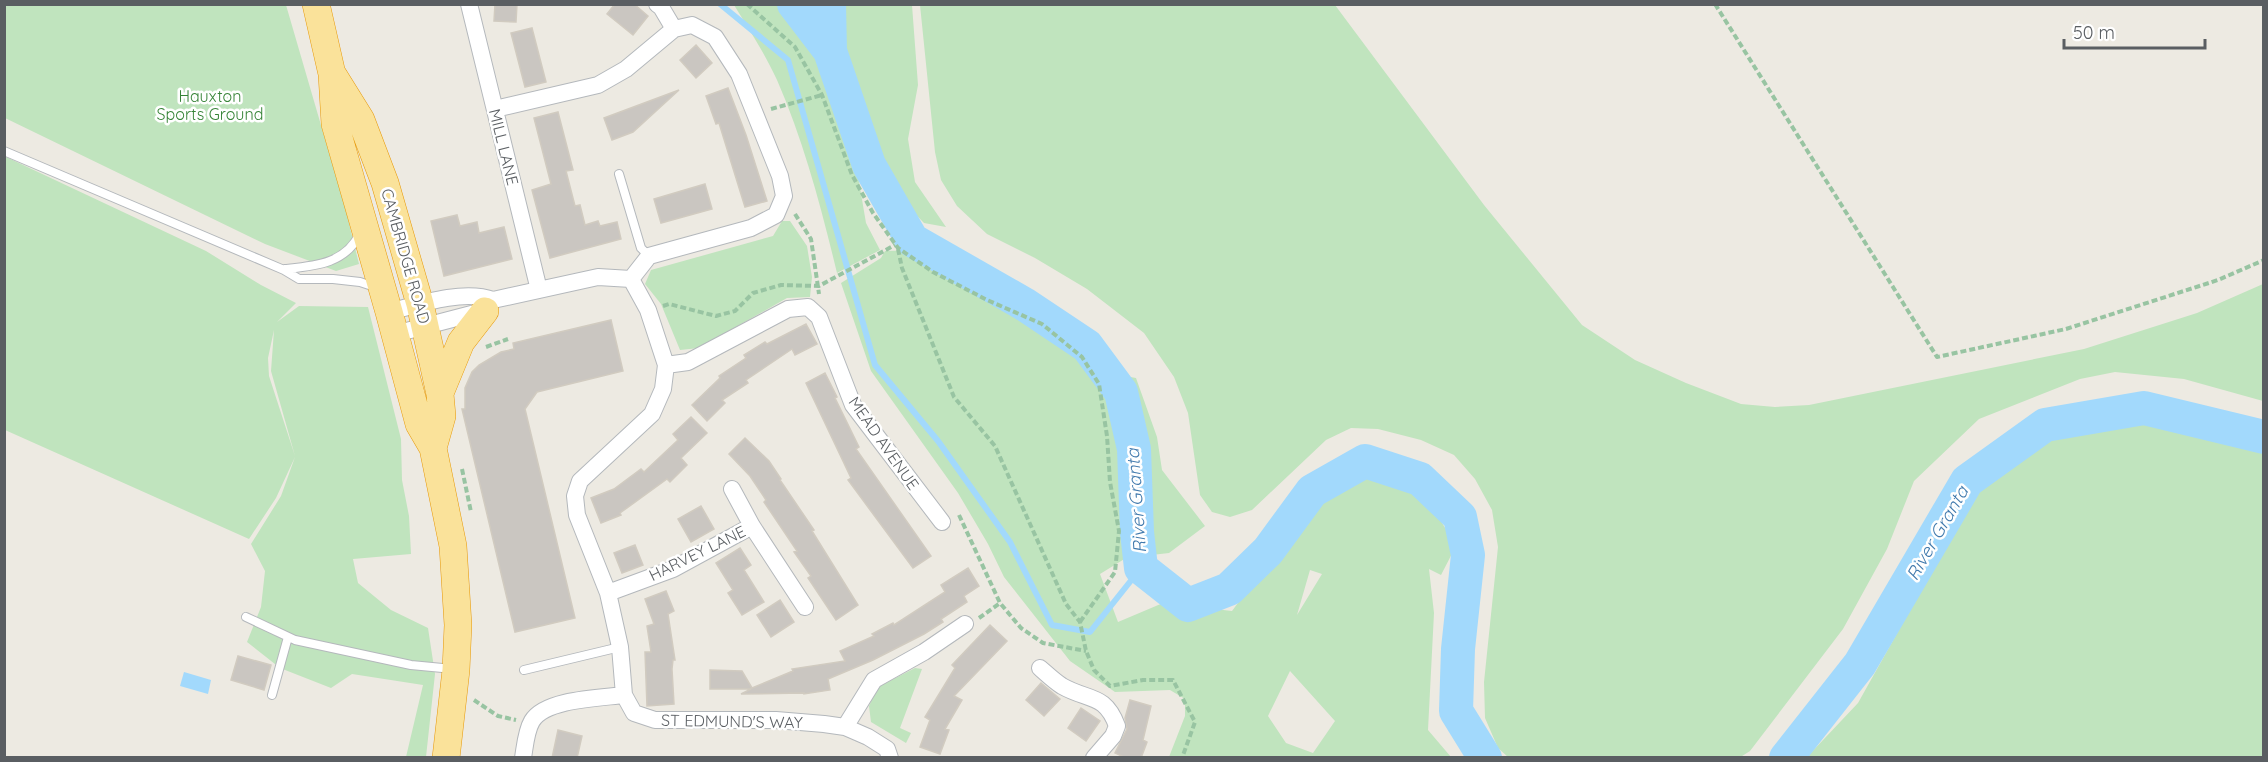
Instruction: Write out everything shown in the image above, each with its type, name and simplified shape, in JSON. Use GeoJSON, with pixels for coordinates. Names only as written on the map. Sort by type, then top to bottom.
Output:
{"type":"FeatureCollection","features":[{"type":"Feature","properties":{"kind":"highway","name":"CAMBRIDGE ROAD"},"geometry":{"type":"LineString","coordinates":[[316,4],[332,74],[335,124],[419,424],[434,448],[453,546],[458,603],[456,670],[446,758]]}},
{"type":"Feature","properties":{"kind":"highway","name":"CAMBRIDGE ROAD"},"geometry":{"type":"LineString","coordinates":[[332,74],[362,120],[385,183],[423,316],[440,394],[442,416],[434,448]]}},
{"type":"Feature","properties":{"kind":"highway"},"geometry":{"type":"LineString","coordinates":[[440,394],[461,342],[489,305]]}},
{"type":"Feature","properties":{"kind":"street","name":"MILL LANE"},"geometry":{"type":"LineString","coordinates":[[469,4],[539,290]]}},
{"type":"Feature","properties":{"kind":"street"},"geometry":{"type":"LineString","coordinates":[[657,4],[674,29]]}},
{"type":"Feature","properties":{"kind":"street"},"geometry":{"type":"LineString","coordinates":[[495,109],[598,85],[626,69],[674,29],[692,25],[715,37],[739,74],[780,176],[784,196],[776,215],[751,228],[649,256],[631,279]]}},
{"type":"Feature","properties":{"kind":"street"},"geometry":{"type":"LineString","coordinates":[[389,312],[423,316],[489,305],[539,290],[598,277],[631,279]]}},
{"type":"Feature","properties":{"kind":"street"},"geometry":{"type":"LineString","coordinates":[[523,758],[531,723],[539,712],[551,706],[624,694],[620,646],[608,593],[577,515],[575,496],[580,481],[652,414],[663,389],[666,366],[648,310],[631,279]]}},
{"type":"Feature","properties":{"kind":"street"},"geometry":{"type":"LineString","coordinates":[[389,312],[423,316],[480,295],[489,305]]}},
{"type":"Feature","properties":{"kind":"street"},"geometry":{"type":"LineString","coordinates":[[666,366],[688,362],[788,309],[808,307],[819,317]]}},
{"type":"Feature","properties":{"kind":"street","name":"MEAD AVENUE"},"geometry":{"type":"LineString","coordinates":[[819,317],[853,405],[942,522]]}},
{"type":"Feature","properties":{"kind":"street","name":"HARVEY LANE"},"geometry":{"type":"LineString","coordinates":[[732,489],[752,526],[805,607]]}},
{"type":"Feature","properties":{"kind":"street","name":"HARVEY LANE"},"geometry":{"type":"LineString","coordinates":[[608,593],[674,569],[752,526]]}},
{"type":"Feature","properties":{"kind":"street"},"geometry":{"type":"LineString","coordinates":[[845,728],[874,680],[924,652],[965,624]]}},
{"type":"Feature","properties":{"kind":"street"},"geometry":{"type":"LineString","coordinates":[[1040,668],[1063,686],[1104,703],[1112,712],[1117,726],[1113,736],[1094,758]]}},
{"type":"Feature","properties":{"kind":"street","name":"ST EDMUND'S WAY"},"geometry":{"type":"LineString","coordinates":[[624,694],[634,713],[655,720],[776,720],[845,728],[868,737],[887,749],[890,758]]}},
{"type":"Feature","properties":{"kind":"lane"},"geometry":{"type":"LineString","coordinates":[[4,151],[284,270],[299,279],[360,282],[389,312]]}},
{"type":"Feature","properties":{"kind":"lane"},"geometry":{"type":"LineString","coordinates":[[619,174],[641,248],[649,256]]}},
{"type":"Feature","properties":{"kind":"lane"},"geometry":{"type":"LineString","coordinates":[[284,270],[323,265],[341,255],[349,250],[357,240],[364,223]]}},
{"type":"Feature","properties":{"kind":"lane"},"geometry":{"type":"LineString","coordinates":[[246,617],[288,637],[411,665],[456,670]]}},
{"type":"Feature","properties":{"kind":"lane"},"geometry":{"type":"LineString","coordinates":[[272,694],[288,637]]}},
{"type":"Feature","properties":{"kind":"lane"},"geometry":{"type":"LineString","coordinates":[[524,670],[620,646]]}},
{"type":"Feature","properties":{"kind":"path"},"geometry":{"type":"LineString","coordinates":[[747,4],[795,47],[822,95],[852,175],[873,213],[896,247],[902,268],[954,398],[995,446],[1066,604],[1080,622],[1086,651],[1094,670],[1110,686],[1143,680],[1173,680],[1195,722],[1182,758]]}},
{"type":"Feature","properties":{"kind":"path"},"geometry":{"type":"LineString","coordinates":[[1715,4],[1937,357],[2066,329],[2218,280],[2264,260]]}},
{"type":"Feature","properties":{"kind":"path"},"geometry":{"type":"LineString","coordinates":[[760,112],[822,95]]}},
{"type":"Feature","properties":{"kind":"path"},"geometry":{"type":"LineString","coordinates":[[784,196],[811,239],[819,286],[819,317]]}},
{"type":"Feature","properties":{"kind":"path"},"geometry":{"type":"LineString","coordinates":[[648,310],[669,304],[716,316],[735,311],[753,293],[781,285],[819,286],[896,247]]}},
{"type":"Feature","properties":{"kind":"path"},"geometry":{"type":"LineString","coordinates":[[896,247],[933,272],[987,300],[1042,324],[1082,357],[1100,384],[1110,482],[1119,531],[1115,572],[1080,622]]}},
{"type":"Feature","properties":{"kind":"path"},"geometry":{"type":"LineString","coordinates":[[954,509],[961,517],[1000,603],[1021,628],[1043,643],[1086,651]]}},
{"type":"Feature","properties":{"kind":"path"},"geometry":{"type":"LineString","coordinates":[[965,624],[981,618],[1000,603]]}},
{"type":"Feature","properties":{"kind":"path"},"geometry":{"type":"LineString","coordinates":[[474,700],[498,716],[531,723]]}},
{"type":"Feature","properties":{"kind":"green space","name":"Hauxton Sports Ground"},"geometry":{"type":"Polygon","coordinates":[[[4,5],[286,5],[346,211],[359,264],[336,271],[265,244],[5,118],[4,5]]]}},
{"type":"Feature","properties":{"kind":"green space"},"geometry":{"type":"Polygon","coordinates":[[[734,5],[912,5],[918,85],[908,139],[915,182],[946,227],[924,223],[882,180],[857,170],[866,223],[880,250],[837,273],[811,175],[787,103],[757,42],[734,5]]]}},
{"type":"Feature","properties":{"kind":"green space"},"geometry":{"type":"Polygon","coordinates":[[[920,5],[1335,5],[1484,205],[1582,325],[1635,360],[1741,404],[1775,407],[1809,405],[2084,349],[2197,313],[2263,284],[2263,401],[2184,379],[2115,372],[2080,379],[1979,419],[1914,481],[1887,549],[1843,629],[1750,751],[1739,758],[1508,757],[1498,748],[1485,718],[1484,682],[1498,547],[1492,510],[1475,479],[1454,455],[1421,440],[1378,429],[1351,428],[1326,440],[1252,510],[1230,517],[1212,512],[1200,495],[1188,413],[1174,377],[1144,333],[1087,289],[1035,258],[987,234],[957,206],[941,180],[935,152],[920,5]]]}},
{"type":"Feature","properties":{"kind":"green space"},"geometry":{"type":"Polygon","coordinates":[[[4,156],[206,251],[261,285],[296,303],[277,322],[299,306],[368,307],[401,439],[402,480],[409,516],[411,554],[353,559],[358,583],[391,610],[428,628],[435,674],[426,757],[406,757],[423,685],[352,674],[331,688],[280,668],[247,642],[261,607],[265,571],[251,544],[281,496],[295,457],[276,498],[249,539],[5,430],[4,156]],[[274,330],[268,358],[269,376],[295,456],[271,371],[274,330]]]}},
{"type":"Feature","properties":{"kind":"green space"},"geometry":{"type":"Polygon","coordinates":[[[782,221],[790,221],[807,246],[812,277],[810,297],[787,298],[699,348],[680,350],[661,304],[645,284],[651,270],[773,236],[782,221]]]}},
{"type":"Feature","properties":{"kind":"green space"},"geometry":{"type":"Polygon","coordinates":[[[919,250],[1046,323],[1103,372],[1136,378],[1157,437],[1162,470],[1205,526],[1169,553],[1126,558],[1100,574],[1118,622],[1163,603],[1232,611],[1305,512],[1335,486],[1359,473],[1424,493],[1456,546],[1441,575],[1429,569],[1434,613],[1428,730],[1451,757],[1169,757],[1185,716],[1185,699],[1170,690],[1115,692],[1070,661],[1004,577],[988,544],[958,493],[871,371],[841,283],[881,258],[885,251],[919,250]],[[1310,570],[1297,615],[1322,574],[1310,570]],[[1290,671],[1268,716],[1286,743],[1313,753],[1335,721],[1290,671]]]}},
{"type":"Feature","properties":{"kind":"green space"},"geometry":{"type":"Polygon","coordinates":[[[2115,420],[2205,432],[2263,450],[2263,757],[1807,757],[1858,703],[1980,485],[2039,444],[2115,420]]]}},
{"type":"Feature","properties":{"kind":"green space"},"geometry":{"type":"Polygon","coordinates":[[[915,668],[922,669],[900,728],[911,733],[906,743],[871,722],[869,706],[878,687],[915,668]]]}},
{"type":"Feature","properties":{"kind":"water"},"geometry":{"type":"Polygon","coordinates":[[[184,672],[211,680],[208,694],[180,686],[184,672]]]}},
{"type":"Feature","properties":{"kind":"building"},"geometry":{"type":"Polygon","coordinates":[[[495,4],[517,4],[516,22],[494,21],[495,4]]]}},
{"type":"Feature","properties":{"kind":"building"},"geometry":{"type":"Polygon","coordinates":[[[615,4],[634,4],[648,16],[633,35],[607,14],[615,4]]]}},
{"type":"Feature","properties":{"kind":"building"},"geometry":{"type":"Polygon","coordinates":[[[532,28],[546,82],[525,87],[511,33],[532,28]]]}},
{"type":"Feature","properties":{"kind":"building"},"geometry":{"type":"Polygon","coordinates":[[[696,45],[712,63],[696,78],[680,60],[696,45]]]}},
{"type":"Feature","properties":{"kind":"building"},"geometry":{"type":"Polygon","coordinates":[[[728,88],[767,201],[745,207],[719,123],[716,124],[706,96],[728,88]]]}},
{"type":"Feature","properties":{"kind":"building"},"geometry":{"type":"Polygon","coordinates":[[[679,90],[633,132],[612,140],[604,118],[679,90]]]}},
{"type":"Feature","properties":{"kind":"building"},"geometry":{"type":"Polygon","coordinates":[[[558,112],[573,170],[566,171],[575,206],[580,205],[585,225],[598,221],[600,226],[617,222],[621,239],[550,258],[532,190],[551,184],[534,118],[558,112]]]}},
{"type":"Feature","properties":{"kind":"building"},"geometry":{"type":"Polygon","coordinates":[[[705,184],[712,209],[661,223],[654,199],[705,184]]]}},
{"type":"Feature","properties":{"kind":"building"},"geometry":{"type":"Polygon","coordinates":[[[457,215],[460,226],[477,222],[479,233],[504,227],[512,259],[444,276],[431,221],[457,215]]]}},
{"type":"Feature","properties":{"kind":"building"},"geometry":{"type":"Polygon","coordinates":[[[611,320],[623,371],[537,392],[525,409],[575,618],[515,632],[462,409],[465,409],[465,388],[472,372],[479,365],[501,352],[514,349],[513,343],[611,320]]]}},
{"type":"Feature","properties":{"kind":"building"},"geometry":{"type":"Polygon","coordinates":[[[806,324],[817,344],[795,355],[792,349],[746,380],[748,383],[722,400],[725,403],[707,421],[692,405],[720,378],[719,376],[746,358],[744,355],[765,342],[767,344],[806,324]]]}},
{"type":"Feature","properties":{"kind":"building"},"geometry":{"type":"Polygon","coordinates":[[[825,373],[859,447],[856,449],[931,556],[913,568],[848,480],[851,478],[806,383],[825,373]]]}},
{"type":"Feature","properties":{"kind":"building"},"geometry":{"type":"Polygon","coordinates":[[[691,417],[707,433],[681,458],[687,465],[670,482],[667,479],[620,513],[621,515],[601,523],[591,498],[614,489],[641,469],[644,472],[678,440],[673,434],[691,417]]]}},
{"type":"Feature","properties":{"kind":"building"},"geometry":{"type":"Polygon","coordinates":[[[745,438],[769,461],[814,530],[812,531],[858,605],[836,620],[808,578],[811,576],[764,502],[766,500],[750,476],[729,454],[745,438]]]}},
{"type":"Feature","properties":{"kind":"building"},"geometry":{"type":"Polygon","coordinates":[[[701,506],[714,529],[691,542],[678,519],[701,506]]]}},
{"type":"Feature","properties":{"kind":"building"},"geometry":{"type":"Polygon","coordinates":[[[635,545],[643,565],[622,573],[614,553],[635,545]]]}},
{"type":"Feature","properties":{"kind":"building"},"geometry":{"type":"Polygon","coordinates":[[[740,548],[751,565],[744,570],[764,602],[742,615],[728,593],[733,590],[716,563],[740,548]]]}},
{"type":"Feature","properties":{"kind":"building"},"geometry":{"type":"Polygon","coordinates":[[[968,568],[979,586],[964,596],[967,602],[941,619],[943,622],[924,634],[873,660],[828,679],[830,690],[804,694],[741,694],[751,689],[710,689],[710,670],[742,671],[752,688],[793,671],[792,669],[845,661],[840,651],[874,636],[872,634],[893,623],[894,625],[945,592],[941,585],[968,568]]]}},
{"type":"Feature","properties":{"kind":"building"},"geometry":{"type":"Polygon","coordinates":[[[666,591],[674,611],[668,614],[675,660],[673,660],[672,669],[674,704],[647,706],[645,652],[651,652],[647,626],[654,624],[645,599],[666,591]]]}},
{"type":"Feature","properties":{"kind":"building"},"geometry":{"type":"Polygon","coordinates":[[[780,600],[794,622],[771,637],[757,615],[780,600]]]}},
{"type":"Feature","properties":{"kind":"building"},"geometry":{"type":"Polygon","coordinates":[[[990,625],[1007,641],[954,696],[962,700],[945,729],[949,730],[940,754],[920,747],[930,720],[925,717],[955,668],[952,665],[990,625]]]}},
{"type":"Feature","properties":{"kind":"building"},"geometry":{"type":"Polygon","coordinates":[[[238,656],[271,665],[264,690],[231,680],[238,656]]]}},
{"type":"Feature","properties":{"kind":"building"},"geometry":{"type":"Polygon","coordinates":[[[1041,683],[1060,699],[1044,716],[1026,700],[1041,683]]]}},
{"type":"Feature","properties":{"kind":"building"},"geometry":{"type":"Polygon","coordinates":[[[1130,700],[1151,706],[1143,740],[1147,742],[1141,758],[1126,758],[1115,753],[1127,729],[1125,718],[1130,700]]]}},
{"type":"Feature","properties":{"kind":"building"},"geometry":{"type":"Polygon","coordinates":[[[1081,708],[1100,721],[1086,741],[1068,728],[1081,708]]]}},
{"type":"Feature","properties":{"kind":"building"},"geometry":{"type":"Polygon","coordinates":[[[558,730],[582,736],[577,758],[552,758],[558,730]]]}},
{"type":"Feature","properties":{"kind":"waterway"},"geometry":{"type":"LineString","coordinates":[[720,4],[788,60],[875,365],[938,441],[1010,542],[1052,625],[1090,632],[1141,568]]}},
{"type":"Feature","properties":{"kind":"waterway","name":"River Granta"},"geometry":{"type":"LineString","coordinates":[[794,4],[830,51],[869,165],[912,240],[1024,304],[1087,346],[1121,392],[1134,449],[1137,532],[1141,568],[1188,605],[1229,589],[1268,551],[1312,491],[1365,461],[1420,479],[1460,517],[1468,555],[1458,649],[1456,711],[1485,758]]}},
{"type":"Feature","properties":{"kind":"waterway","name":"River Granta"},"geometry":{"type":"LineString","coordinates":[[829,4],[830,51]]}},
{"type":"Feature","properties":{"kind":"waterway","name":"River Granta"},"geometry":{"type":"LineString","coordinates":[[1786,758],[1860,664],[1967,481],[2045,425],[2144,408],[2264,437]]}}]}
